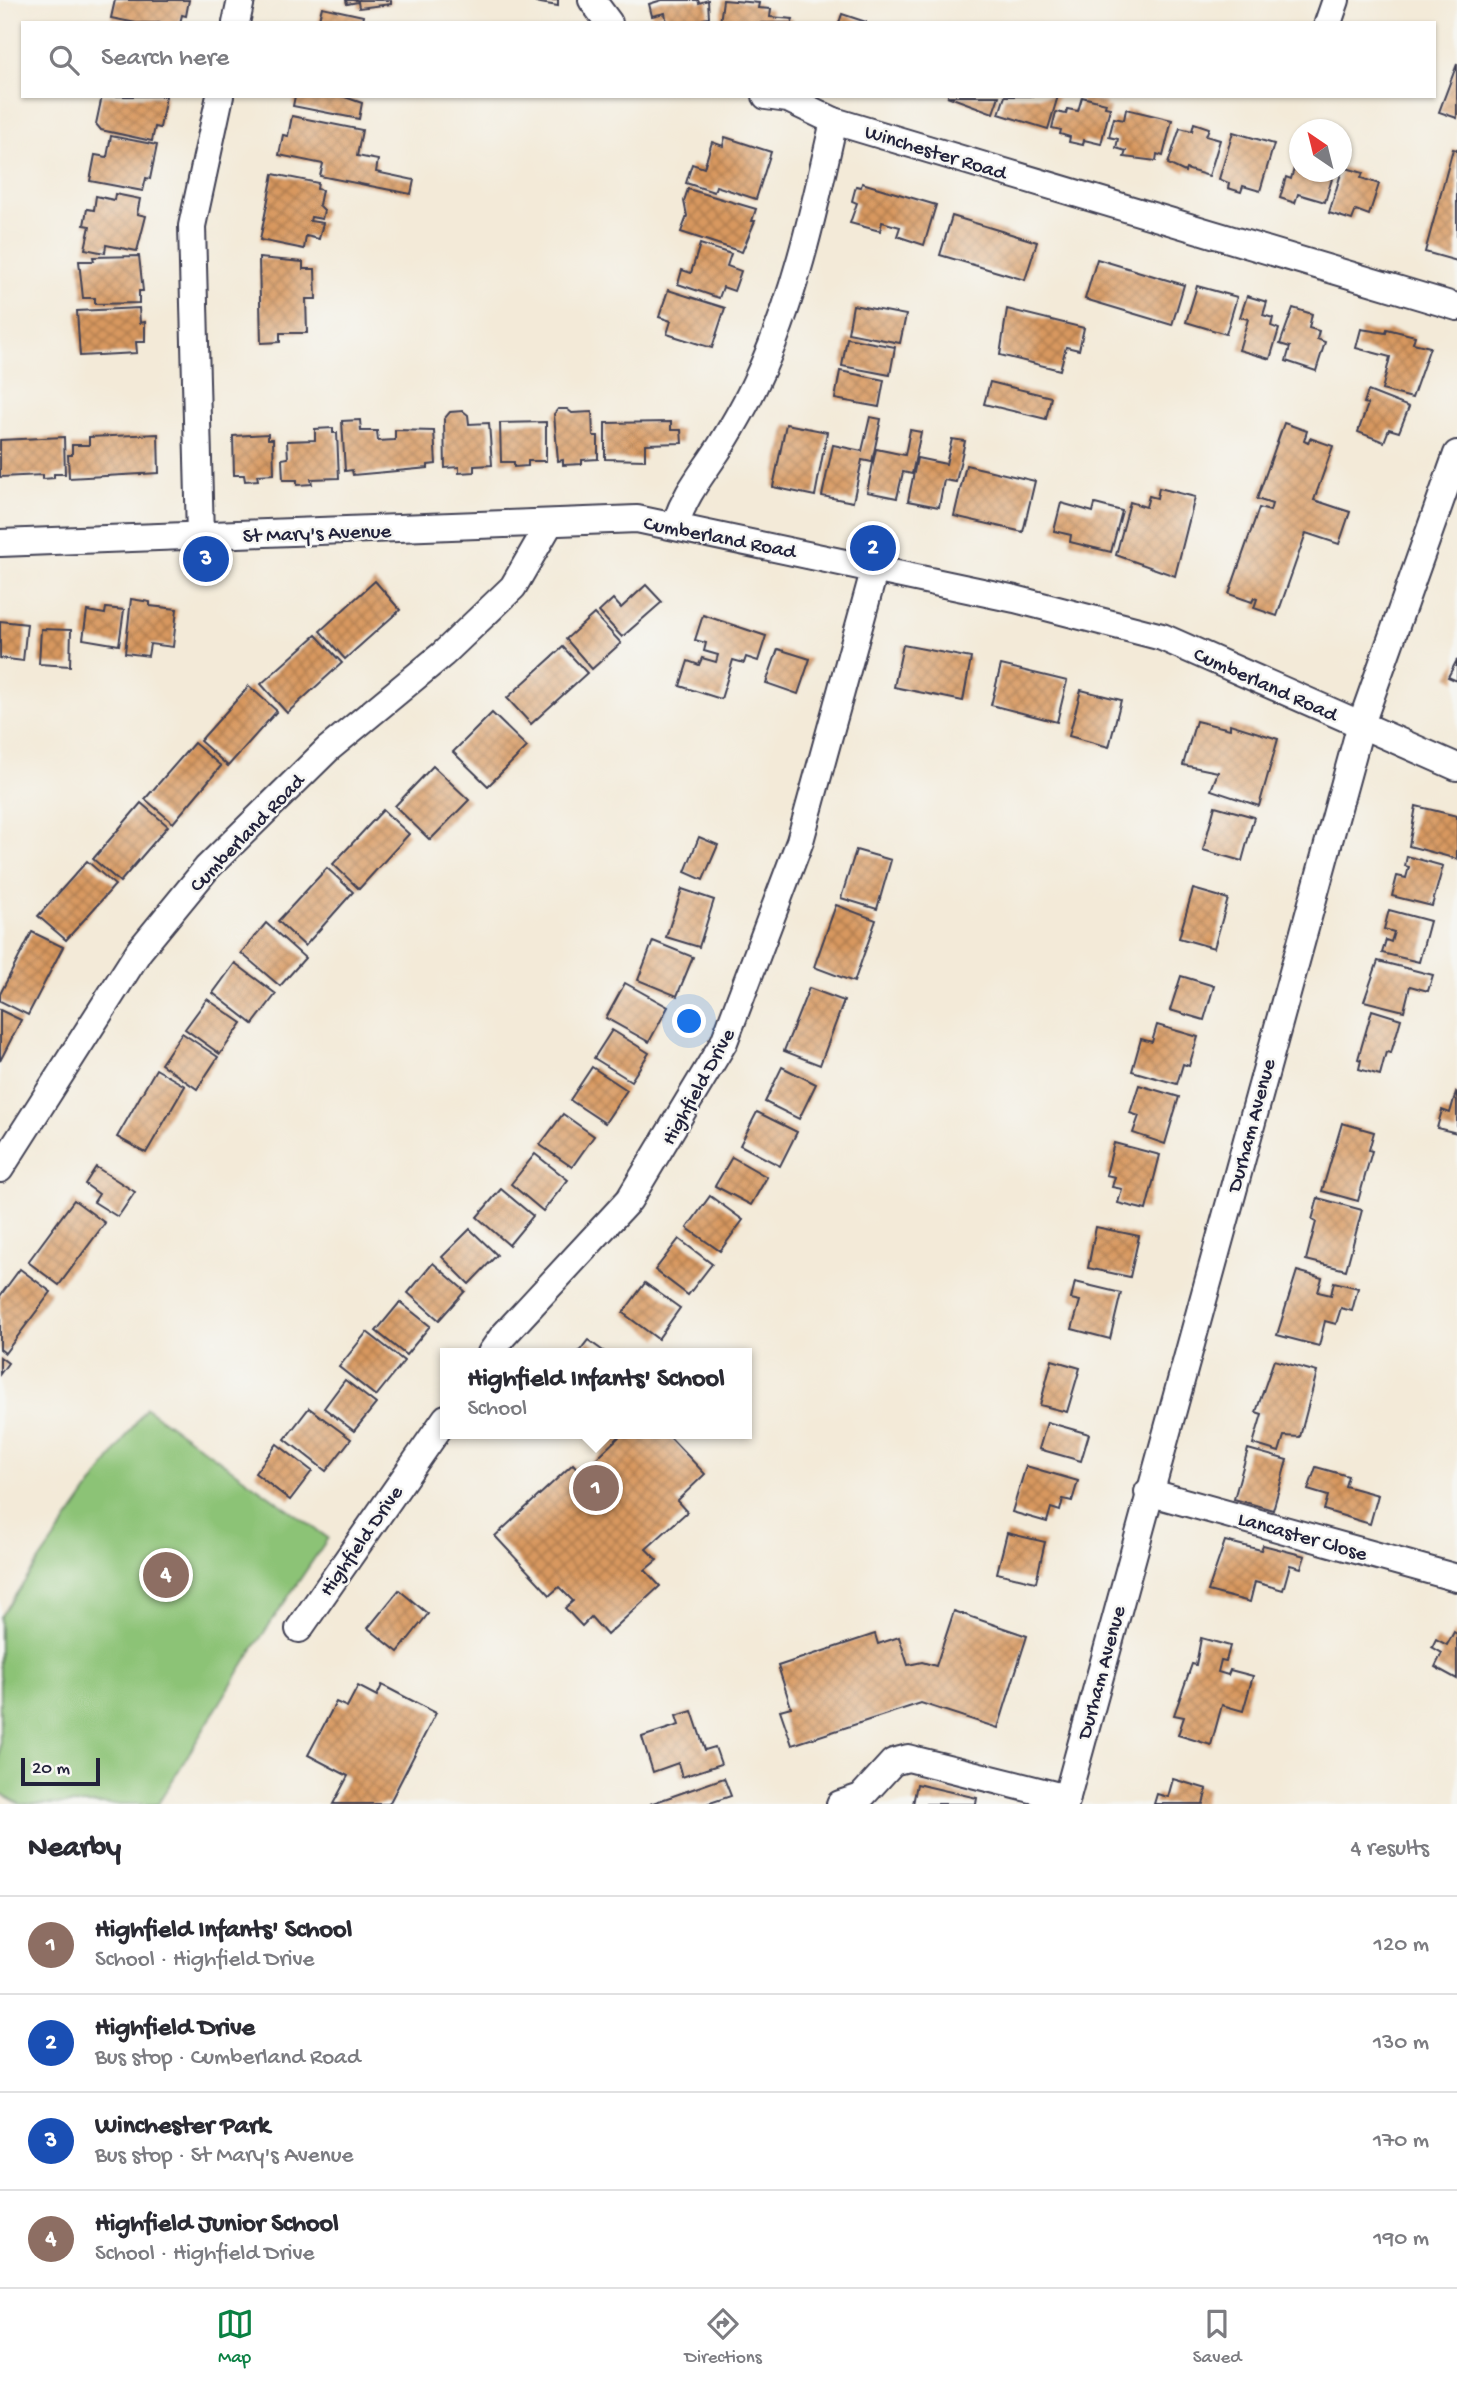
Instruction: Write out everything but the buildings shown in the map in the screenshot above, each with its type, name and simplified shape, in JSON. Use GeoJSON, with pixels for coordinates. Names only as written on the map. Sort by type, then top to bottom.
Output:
{"type":"FeatureCollection","features":[{"type":"Feature","properties":{"kind":"street"},"geometry":{"type":"LineString","coordinates":[[236,21],[241,0]]}},
{"type":"Feature","properties":{"kind":"street"},"geometry":{"type":"LineString","coordinates":[[592,0],[608,21]]}},
{"type":"Feature","properties":{"kind":"street"},"geometry":{"type":"LineString","coordinates":[[1329,21],[1336,0]]}},
{"type":"Feature","properties":{"kind":"street"},"geometry":{"type":"LineString","coordinates":[[200,536],[192,226],[220,98]]}},
{"type":"Feature","properties":{"kind":"street","name":"Winchester Road"},"geometry":{"type":"LineString","coordinates":[[781,98],[834,121],[1457,307]]}},
{"type":"Feature","properties":{"kind":"street"},"geometry":{"type":"LineString","coordinates":[[675,525],[684,497],[720,448],[755,385],[783,323],[811,223],[834,121]]}},
{"type":"Feature","properties":{"kind":"street","name":"Durham Avenue"},"geometry":{"type":"LineString","coordinates":[[1066,1801],[1148,1492],[1361,724],[1457,454]]}},
{"type":"Feature","properties":{"kind":"street","name":"Cumberland Road"},"geometry":{"type":"LineString","coordinates":[[4,1157],[139,951],[207,868],[328,749],[443,654],[513,587],[550,523],[637,519],[675,525],[875,568],[1162,637],[1457,767]]}},
{"type":"Feature","properties":{"kind":"street","name":"St Mary's Avenue"},"geometry":{"type":"LineString","coordinates":[[0,543],[550,523]]}},
{"type":"Feature","properties":{"kind":"street","name":"Highfield Drive"},"geometry":{"type":"LineString","coordinates":[[495,1348],[629,1200],[724,1042],[800,841],[875,568]]}},
{"type":"Feature","properties":{"kind":"street","name":"Highfield Drive"},"geometry":{"type":"LineString","coordinates":[[299,1629],[440,1427]]}},
{"type":"Feature","properties":{"kind":"street","name":"Lancaster Close"},"geometry":{"type":"LineString","coordinates":[[1148,1492],[1457,1578]]}},
{"type":"Feature","properties":{"kind":"street"},"geometry":{"type":"LineString","coordinates":[[840,1804],[861,1797],[893,1762],[908,1758],[1066,1801]]}},
{"type":"Feature","properties":{"kind":"green space"},"geometry":{"type":"Polygon","coordinates":[[[146,1408],[328,1538],[251,1652],[158,1804],[20,1804],[0,1793],[0,1617],[146,1408]]]}},
{"type":"Feature","properties":{"kind":"place","name":"Highfield Drive"},"geometry":{"type":"Point","coordinates":[873,548]}},
{"type":"Feature","properties":{"kind":"place","name":"Winchester Park"},"geometry":{"type":"Point","coordinates":[206,559]}},
{"type":"Feature","properties":{"kind":"place","name":"Highfield Infants' School"},"geometry":{"type":"Point","coordinates":[596,1488]}},
{"type":"Feature","properties":{"kind":"place","name":"Highfield Junior School"},"geometry":{"type":"Point","coordinates":[166,1575]}}]}
